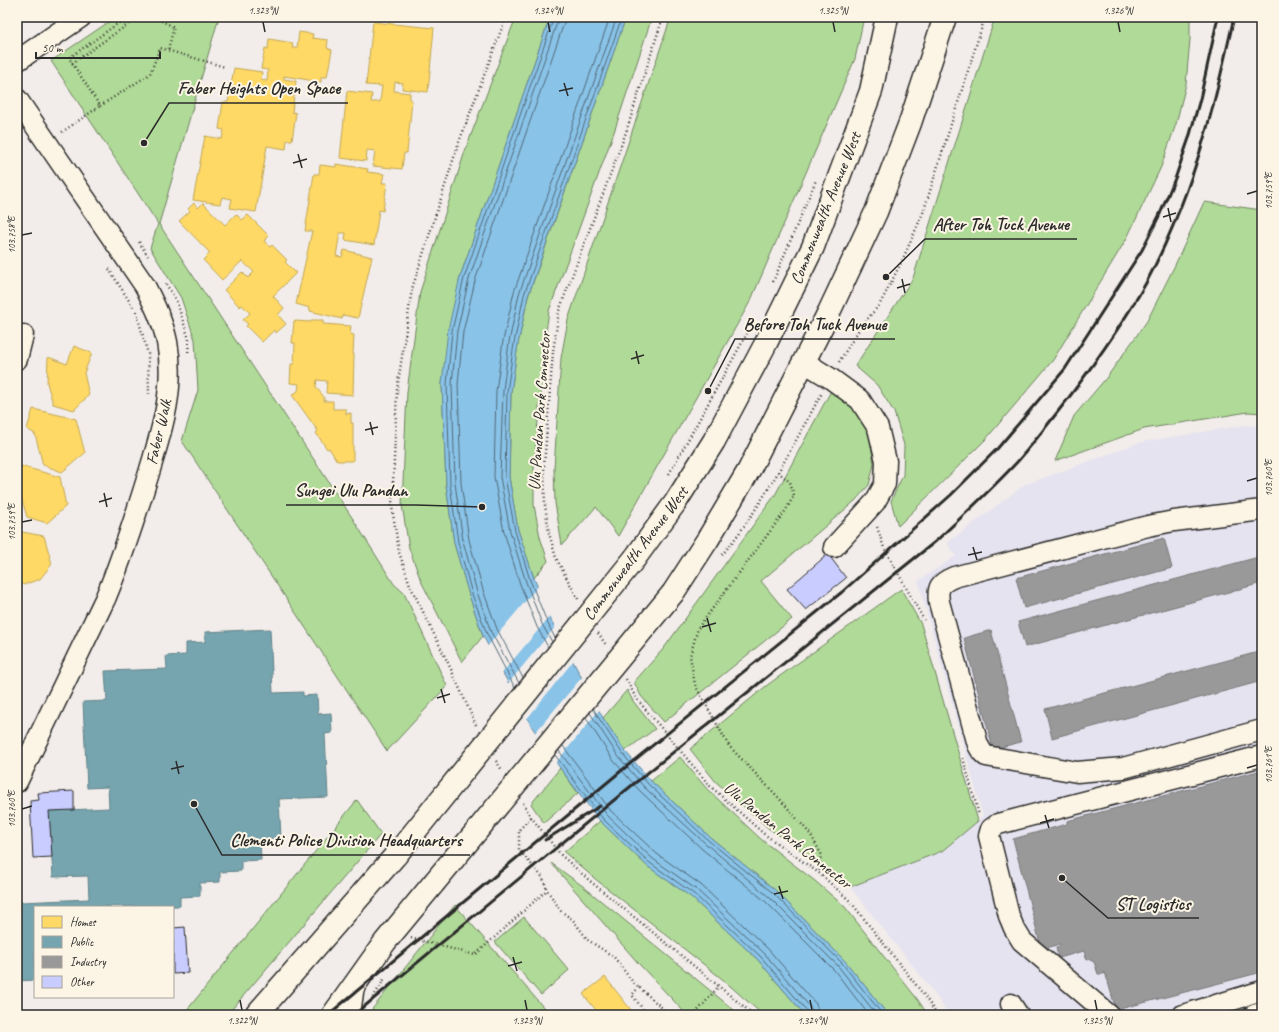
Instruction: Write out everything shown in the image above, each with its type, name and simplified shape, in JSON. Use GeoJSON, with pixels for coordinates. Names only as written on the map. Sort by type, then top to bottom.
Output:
{"type":"FeatureCollection","features":[{"type":"Feature","properties":{"kind":"main road","name":"Commonwealth Avenue West"},"geometry":{"type":"LineString","coordinates":[[256,1015],[396,854],[635,558],[675,503],[714,440],[766,344],[813,247],[871,91],[887,17]]}},
{"type":"Feature","properties":{"kind":"main road"},"geometry":{"type":"LineString","coordinates":[[871,91],[902,17]]}},
{"type":"Feature","properties":{"kind":"main road"},"geometry":{"type":"LineString","coordinates":[[333,1015],[385,942],[673,593],[708,539],[749,470],[829,312],[876,212],[910,123],[945,17]]}},
{"type":"Feature","properties":{"kind":"street"},"geometry":{"type":"LineString","coordinates":[[17,61],[75,21]]}},
{"type":"Feature","properties":{"kind":"street","name":"Faber Walk"},"geometry":{"type":"LineString","coordinates":[[17,99],[145,286],[158,312],[167,343],[170,378],[165,418],[131,532],[105,599],[17,782]]}},
{"type":"Feature","properties":{"kind":"street"},"geometry":{"type":"LineString","coordinates":[[17,359],[23,335]]}},
{"type":"Feature","properties":{"kind":"street"},"geometry":{"type":"LineString","coordinates":[[804,362],[830,378],[860,400],[878,428],[886,461],[885,484],[875,502],[834,548]]}},
{"type":"Feature","properties":{"kind":"street"},"geometry":{"type":"LineString","coordinates":[[1262,510],[1174,521],[1148,526],[954,577],[947,580],[940,586],[938,594],[978,745],[986,756],[1077,772],[1123,768],[1262,730]]}},
{"type":"Feature","properties":{"kind":"street"},"geometry":{"type":"LineString","coordinates":[[1109,1015],[1022,941],[1009,916],[989,836],[991,828],[998,824],[1262,756]]}},
{"type":"Feature","properties":{"kind":"street"},"geometry":{"type":"LineString","coordinates":[[350,1015],[354,985]]}},
{"type":"Feature","properties":{"kind":"street"},"geometry":{"type":"LineString","coordinates":[[1183,1015],[1262,990]]}},
{"type":"Feature","properties":{"kind":"street"},"geometry":{"type":"LineString","coordinates":[[1254,1015],[1262,1013]]}},
{"type":"Feature","properties":{"kind":"path"},"geometry":{"type":"LineString","coordinates":[[100,106],[69,58],[127,17]]}},
{"type":"Feature","properties":{"kind":"path"},"geometry":{"type":"LineString","coordinates":[[72,63],[139,17]]}},
{"type":"Feature","properties":{"kind":"path"},"geometry":{"type":"LineString","coordinates":[[154,17],[174,27],[168,50]]}},
{"type":"Feature","properties":{"kind":"path"},"geometry":{"type":"LineString","coordinates":[[478,730],[450,667],[410,585],[399,552],[392,507],[397,390],[412,289],[458,145],[506,17]]}},
{"type":"Feature","properties":{"kind":"path","name":"Ulu Pandan Park Connector"},"geometry":{"type":"LineString","coordinates":[[579,602],[556,558],[549,533],[545,505],[544,466],[553,352],[559,311],[625,135],[663,17]]}},
{"type":"Feature","properties":{"kind":"path"},"geometry":{"type":"LineString","coordinates":[[720,557],[756,508],[778,472],[853,338],[880,304],[902,261],[923,213],[985,17]]}},
{"type":"Feature","properties":{"kind":"path"},"geometry":{"type":"LineString","coordinates":[[58,126],[62,132],[150,74],[160,48],[225,67]]}},
{"type":"Feature","properties":{"kind":"path"},"geometry":{"type":"LineString","coordinates":[[772,283],[818,174]]}},
{"type":"Feature","properties":{"kind":"path"},"geometry":{"type":"LineString","coordinates":[[137,239],[149,258]]}},
{"type":"Feature","properties":{"kind":"path"},"geometry":{"type":"LineString","coordinates":[[107,266],[135,309],[148,354],[148,398]]}},
{"type":"Feature","properties":{"kind":"path"},"geometry":{"type":"LineString","coordinates":[[164,282],[176,300],[189,339],[188,360]]}},
{"type":"Feature","properties":{"kind":"path"},"geometry":{"type":"LineString","coordinates":[[667,476],[752,325]]}},
{"type":"Feature","properties":{"kind":"path"},"geometry":{"type":"LineString","coordinates":[[778,472],[790,482],[794,495],[786,510],[698,628],[690,656],[695,685],[729,746],[778,797],[811,835],[821,854],[819,873]]}},
{"type":"Feature","properties":{"kind":"path"},"geometry":{"type":"LineString","coordinates":[[866,512],[877,528],[884,548],[924,620]]}},
{"type":"Feature","properties":{"kind":"path"},"geometry":{"type":"LineString","coordinates":[[596,629],[608,649]]}},
{"type":"Feature","properties":{"kind":"path","name":"Ulu Pandan Park Connector"},"geometry":{"type":"LineString","coordinates":[[624,676],[636,698],[710,786],[764,834],[819,873],[850,901],[924,995],[937,1015]]}},
{"type":"Feature","properties":{"kind":"path"},"geometry":{"type":"LineString","coordinates":[[492,755],[504,774]]}},
{"type":"Feature","properties":{"kind":"path"},"geometry":{"type":"LineString","coordinates":[[962,755],[980,815]]}},
{"type":"Feature","properties":{"kind":"path"},"geometry":{"type":"LineString","coordinates":[[520,799],[531,817],[561,856],[754,1015]]}},
{"type":"Feature","properties":{"kind":"path"},"geometry":{"type":"LineString","coordinates":[[531,817],[519,830],[519,850],[543,878],[547,890],[561,911],[573,920],[588,940],[614,957],[632,981],[670,1015]]}},
{"type":"Feature","properties":{"kind":"path"},"geometry":{"type":"LineString","coordinates":[[409,937],[475,955],[547,890]]}},
{"type":"Feature","properties":{"kind":"path"},"geometry":{"type":"LineString","coordinates":[[692,1015],[695,1014],[719,986]]}},
{"type":"Feature","properties":{"kind":"path"},"geometry":{"type":"LineString","coordinates":[[639,987],[632,995],[646,1013]]}},
{"type":"Feature","properties":{"kind":"shaded area"},"geometry":{"type":"Polygon","coordinates":[[[1245,425],[1262,426],[1262,1015],[949,1015],[931,989],[850,887],[942,851],[983,816],[918,581],[956,556],[947,543],[1024,485],[1141,442],[1245,425]]]}},
{"type":"Feature","properties":{"kind":"green space"},"geometry":{"type":"Polygon","coordinates":[[[116,17],[219,17],[159,224],[394,584],[404,593],[447,686],[387,751],[182,441],[198,390],[195,340],[181,298],[150,248],[158,224],[51,61],[116,17]]]}},
{"type":"Feature","properties":{"kind":"green space"},"geometry":{"type":"Polygon","coordinates":[[[516,17],[550,17],[460,277],[442,384],[446,484],[454,543],[483,636],[462,662],[421,581],[409,548],[402,505],[407,392],[420,292],[466,148],[516,17]]]}},
{"type":"Feature","properties":{"kind":"green space"},"geometry":{"type":"Polygon","coordinates":[[[626,17],[652,17],[614,132],[549,311],[544,346],[534,469],[534,505],[540,537],[548,561],[534,578],[518,530],[509,477],[511,392],[518,344],[528,297],[626,17]]]}},
{"type":"Feature","properties":{"kind":"green space"},"geometry":{"type":"Polygon","coordinates":[[[671,17],[864,17],[855,59],[751,300],[618,536],[596,507],[562,545],[555,503],[554,469],[561,358],[568,320],[671,17]]]}},
{"type":"Feature","properties":{"kind":"green space"},"geometry":{"type":"Polygon","coordinates":[[[995,17],[1190,17],[1190,39],[1186,84],[1176,124],[1161,167],[1127,238],[1053,360],[986,439],[898,526],[891,501],[903,475],[904,445],[894,412],[877,385],[855,366],[913,278],[995,17]]]}},
{"type":"Feature","properties":{"kind":"green space"},"geometry":{"type":"Polygon","coordinates":[[[1204,202],[1262,210],[1262,413],[1248,412],[1144,429],[1055,461],[1074,416],[1107,377],[1147,321],[1204,202]]]}},
{"type":"Feature","properties":{"kind":"green space"},"geometry":{"type":"Polygon","coordinates":[[[832,389],[853,406],[869,432],[874,464],[869,485],[855,501],[761,581],[792,619],[664,722],[641,696],[634,682],[664,648],[775,495],[832,389]]]}},
{"type":"Feature","properties":{"kind":"green space"},"geometry":{"type":"Polygon","coordinates":[[[901,589],[921,624],[978,821],[942,851],[850,887],[817,861],[768,828],[716,782],[690,749],[766,686],[901,589]]]}},
{"type":"Feature","properties":{"kind":"green space"},"geometry":{"type":"Polygon","coordinates":[[[627,690],[633,701],[655,729],[625,751],[603,718],[627,690]]]}},
{"type":"Feature","properties":{"kind":"green space"},"geometry":{"type":"Polygon","coordinates":[[[680,757],[707,789],[762,840],[815,881],[845,907],[918,1000],[928,1015],[888,1015],[845,961],[775,890],[711,838],[651,781],[680,757]]]}},
{"type":"Feature","properties":{"kind":"green space"},"geometry":{"type":"Polygon","coordinates":[[[560,768],[578,793],[544,823],[531,804],[560,768]]]}},
{"type":"Feature","properties":{"kind":"green space"},"geometry":{"type":"Polygon","coordinates":[[[357,800],[381,834],[227,1015],[183,1015],[357,800]]]}},
{"type":"Feature","properties":{"kind":"green space"},"geometry":{"type":"Polygon","coordinates":[[[600,821],[647,866],[691,897],[758,960],[805,1015],[763,1015],[721,978],[594,878],[564,852],[600,821]]]}},
{"type":"Feature","properties":{"kind":"green space"},"geometry":{"type":"Polygon","coordinates":[[[551,863],[584,887],[740,1015],[687,1015],[639,964],[551,863]]]}},
{"type":"Feature","properties":{"kind":"green space"},"geometry":{"type":"Polygon","coordinates":[[[455,905],[550,1015],[370,1015],[369,1013],[455,905]]]}},
{"type":"Feature","properties":{"kind":"green space"},"geometry":{"type":"Polygon","coordinates":[[[524,917],[569,970],[541,995],[495,942],[524,917]]]}},
{"type":"Feature","properties":{"kind":"water"},"geometry":{"type":"Polygon","coordinates":[[[550,17],[626,17],[528,296],[518,344],[511,392],[509,477],[518,530],[534,578],[551,620],[603,718],[625,751],[651,781],[711,838],[775,890],[845,961],[888,1015],[805,1015],[758,960],[691,897],[647,866],[600,821],[560,768],[532,727],[483,636],[469,595],[454,543],[446,484],[442,384],[448,330],[460,277],[550,17]]]}},
{"type":"Feature","properties":{"kind":"pier"},"geometry":{"type":"Polygon","coordinates":[[[539,585],[551,615],[501,674],[487,647],[539,585]]]}},
{"type":"Feature","properties":{"kind":"pier"},"geometry":{"type":"Polygon","coordinates":[[[556,626],[574,660],[526,720],[507,685],[556,626]]]}},
{"type":"Feature","properties":{"kind":"pier"},"geometry":{"type":"Polygon","coordinates":[[[583,676],[600,709],[555,764],[534,734],[583,676]]]}},
{"type":"Feature","properties":{"kind":"building: Homes"},"geometry":{"type":"Polygon","coordinates":[[[373,22],[434,28],[428,92],[402,89],[403,83],[395,82],[394,91],[410,93],[410,100],[412,100],[407,153],[404,153],[402,169],[373,166],[375,151],[367,150],[366,161],[340,158],[347,91],[372,94],[371,102],[380,102],[382,86],[366,85],[373,22]]]}},
{"type":"Feature","properties":{"kind":"building: Homes"},"geometry":{"type":"Polygon","coordinates":[[[299,32],[313,34],[312,38],[328,40],[327,48],[332,50],[327,77],[321,77],[321,82],[284,76],[284,79],[296,81],[292,112],[296,113],[292,140],[287,140],[286,149],[267,146],[256,212],[230,208],[232,199],[222,197],[220,204],[193,200],[205,136],[222,139],[224,130],[219,129],[223,102],[228,102],[234,68],[262,72],[261,80],[267,81],[268,70],[261,69],[265,48],[268,49],[269,39],[293,43],[292,48],[297,48],[299,32]]]}},
{"type":"Feature","properties":{"kind":"building: Homes"},"geometry":{"type":"Polygon","coordinates":[[[336,164],[368,169],[367,172],[384,174],[382,183],[387,183],[383,211],[379,210],[374,245],[345,240],[346,233],[340,233],[336,256],[342,257],[344,250],[372,257],[358,318],[343,315],[342,319],[310,311],[310,308],[296,304],[312,231],[305,231],[314,174],[319,174],[320,165],[336,167],[336,164]]]}},
{"type":"Feature","properties":{"kind":"building: Homes"},"geometry":{"type":"Polygon","coordinates":[[[194,203],[198,208],[203,203],[225,225],[236,214],[242,220],[248,215],[269,236],[264,241],[270,247],[272,245],[287,260],[285,262],[296,273],[273,296],[284,308],[278,315],[286,324],[276,333],[274,330],[262,342],[246,326],[248,324],[243,320],[250,313],[242,305],[240,307],[224,290],[242,272],[248,278],[254,272],[242,261],[222,280],[203,260],[210,253],[179,221],[190,211],[188,209],[194,203]]]}},
{"type":"Feature","properties":{"kind":"building: Homes"},"geometry":{"type":"Polygon","coordinates":[[[311,320],[323,320],[323,324],[351,326],[350,334],[354,335],[353,395],[326,393],[327,381],[317,380],[316,387],[324,397],[324,401],[333,401],[333,409],[346,409],[346,414],[351,413],[351,423],[353,423],[353,461],[337,461],[329,448],[327,449],[316,433],[318,431],[292,395],[298,391],[299,384],[290,383],[291,364],[294,364],[295,343],[292,343],[294,321],[311,322],[311,320]]]}},
{"type":"Feature","properties":{"kind":"building: Homes"},"geometry":{"type":"Polygon","coordinates":[[[74,346],[92,353],[84,373],[89,395],[74,410],[53,404],[47,383],[48,357],[67,364],[74,346]]]}},
{"type":"Feature","properties":{"kind":"building: Homes"},"geometry":{"type":"Polygon","coordinates":[[[33,409],[76,419],[85,453],[62,472],[43,465],[35,434],[27,429],[33,409]]]}},
{"type":"Feature","properties":{"kind":"building: Homes"},"geometry":{"type":"Polygon","coordinates":[[[17,465],[60,477],[66,506],[47,523],[27,517],[21,496],[17,495],[17,465]]]}},
{"type":"Feature","properties":{"kind":"building: Homes"},"geometry":{"type":"Polygon","coordinates":[[[22,532],[44,536],[52,564],[40,579],[23,585],[17,579],[17,535],[22,532]]]}},
{"type":"Feature","properties":{"kind":"building: Homes"},"geometry":{"type":"Polygon","coordinates":[[[17,609],[20,620],[17,623],[17,609]]]}},
{"type":"Feature","properties":{"kind":"building: Homes"},"geometry":{"type":"Polygon","coordinates":[[[605,977],[635,1015],[600,1015],[583,994],[605,977]]]}},
{"type":"Feature","properties":{"kind":"building: Homes"},"geometry":{"type":"Polygon","coordinates":[[[579,1010],[584,1015],[573,1015],[579,1010]]]}},
{"type":"Feature","properties":{"kind":"building: Public"},"geometry":{"type":"Polygon","coordinates":[[[270,629],[273,693],[303,692],[303,696],[317,695],[318,714],[331,713],[332,733],[325,734],[328,797],[279,799],[281,838],[260,839],[261,860],[241,861],[241,871],[220,872],[220,882],[200,883],[200,896],[180,897],[180,906],[34,906],[34,980],[17,981],[17,908],[21,908],[21,902],[89,899],[88,876],[53,877],[49,811],[109,808],[108,787],[87,788],[83,702],[107,701],[105,671],[167,669],[166,656],[186,655],[186,643],[205,642],[205,632],[270,629]]]}},
{"type":"Feature","properties":{"kind":"building: Industry"},"geometry":{"type":"Polygon","coordinates":[[[1164,538],[1172,568],[1024,608],[1016,578],[1164,538]]]}},
{"type":"Feature","properties":{"kind":"building: Industry"},"geometry":{"type":"Polygon","coordinates":[[[1262,556],[1262,583],[1025,647],[1018,622],[1262,556]]]}},
{"type":"Feature","properties":{"kind":"building: Industry"},"geometry":{"type":"Polygon","coordinates":[[[991,630],[1021,742],[993,749],[964,638],[991,630]]]}},
{"type":"Feature","properties":{"kind":"building: Industry"},"geometry":{"type":"Polygon","coordinates":[[[1262,651],[1262,681],[1052,738],[1045,709],[1262,651]]]}},
{"type":"Feature","properties":{"kind":"building: Industry"},"geometry":{"type":"Polygon","coordinates":[[[1262,770],[1262,972],[1116,1010],[1105,972],[1104,974],[1098,974],[1094,962],[1086,958],[1084,951],[1059,958],[1056,948],[1060,946],[1060,944],[1043,949],[1041,947],[1013,839],[1067,824],[1067,821],[1262,770]]]}},
{"type":"Feature","properties":{"kind":"building: Other"},"geometry":{"type":"Polygon","coordinates":[[[828,554],[846,578],[806,610],[787,589],[828,554]]]}},
{"type":"Feature","properties":{"kind":"building: Other"},"geometry":{"type":"Polygon","coordinates":[[[74,791],[74,810],[49,811],[52,857],[33,858],[30,801],[39,800],[38,793],[74,791]]]}},
{"type":"Feature","properties":{"kind":"building: Other"},"geometry":{"type":"Polygon","coordinates":[[[185,927],[188,973],[174,974],[174,928],[185,927]]]}},
{"type":"Feature","properties":{"kind":"railway"},"geometry":{"type":"LineString","coordinates":[[328,1015],[621,771],[842,592],[951,495],[997,449],[1065,369],[1142,250],[1160,214],[1176,176],[1189,138],[1200,99],[1218,17]]}},
{"type":"Feature","properties":{"kind":"railway"},"geometry":{"type":"LineString","coordinates":[[354,1015],[625,791],[936,541],[988,492],[1018,461],[1070,396],[1100,355],[1138,298],[1157,261],[1195,169],[1208,126],[1234,17]]}},
{"type":"Feature","properties":{"kind":"railway"},"geometry":{"type":"LineString","coordinates":[[545,840],[600,806]]}},
{"type":"Feature","properties":{"kind":"place","name":"Faber Heights Open Space"},"geometry":{"type":"Point","coordinates":[144,143]}},
{"type":"Feature","properties":{"kind":"place","name":"After Toh Tuck Avenue"},"geometry":{"type":"Point","coordinates":[886,277]}},
{"type":"Feature","properties":{"kind":"place","name":"Before Toh Tuck Avenue"},"geometry":{"type":"Point","coordinates":[708,391]}},
{"type":"Feature","properties":{"kind":"place","name":"Sungei Ulu Pandan"},"geometry":{"type":"Point","coordinates":[482,507]}},
{"type":"Feature","properties":{"kind":"place","name":"Clementi Police Division Headquarters"},"geometry":{"type":"Point","coordinates":[194,804]}},
{"type":"Feature","properties":{"kind":"place","name":"ST Logistics"},"geometry":{"type":"Point","coordinates":[1062,878]}}]}
